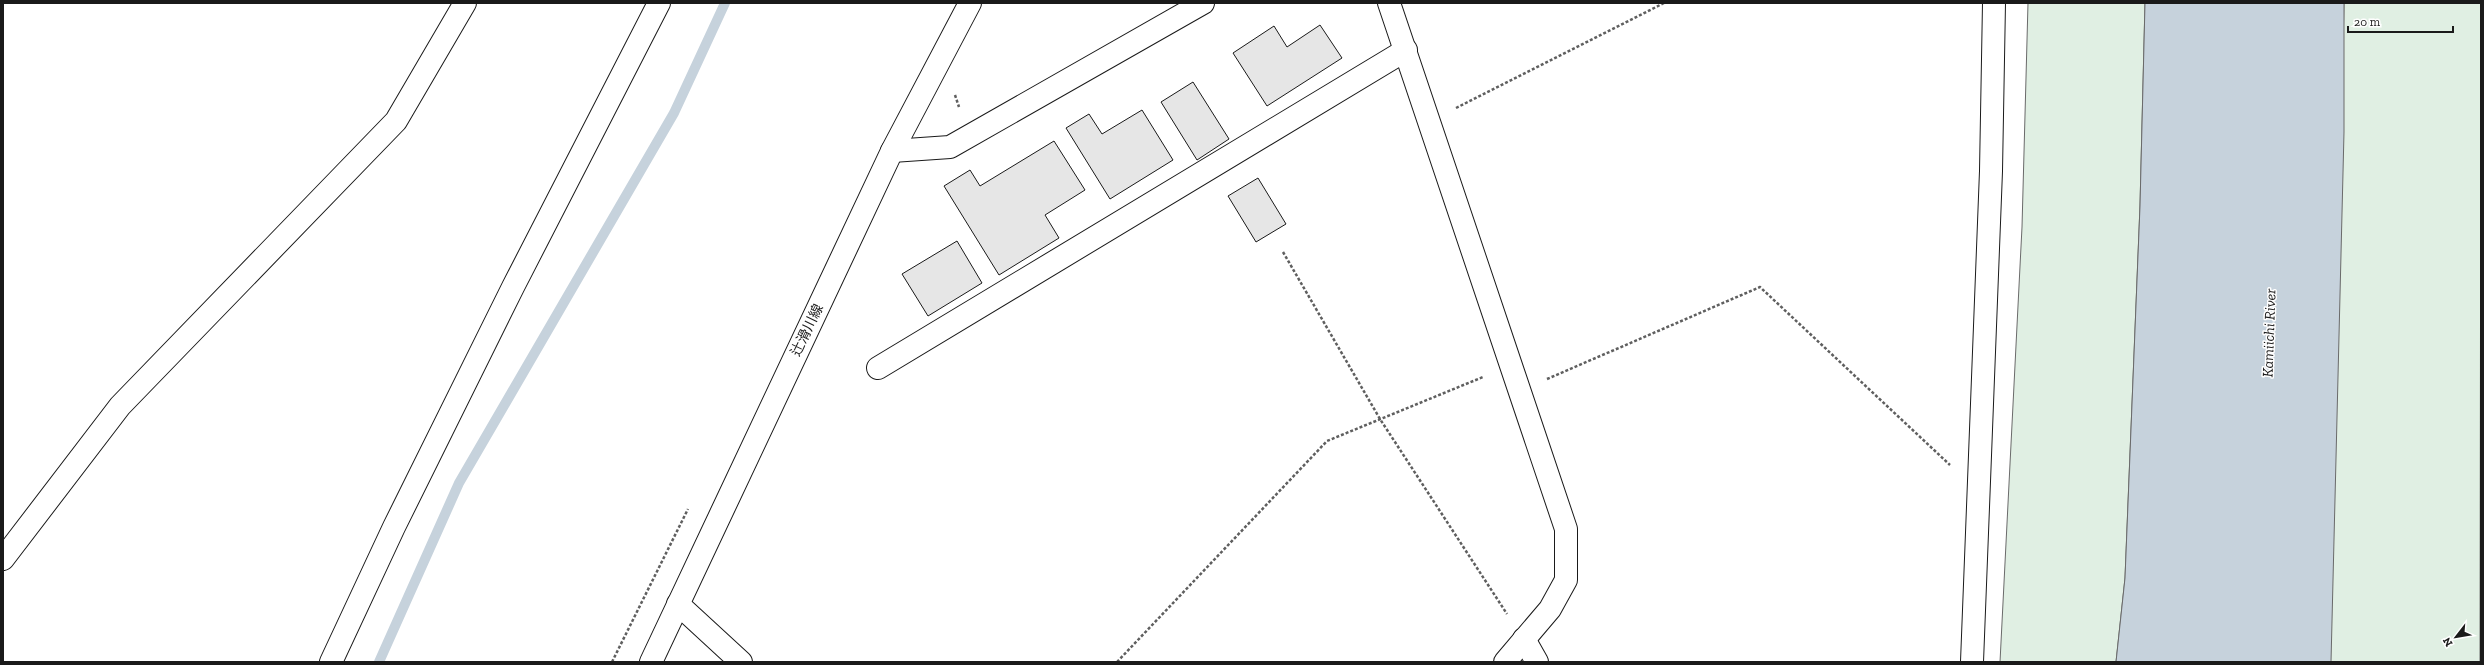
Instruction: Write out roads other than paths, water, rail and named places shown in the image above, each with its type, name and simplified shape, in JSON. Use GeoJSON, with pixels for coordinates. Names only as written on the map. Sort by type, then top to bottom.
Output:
{"type":"FeatureCollection","features":[{"type":"Feature","properties":{"kind":"street"},"geometry":{"type":"LineString","coordinates":[[3,559],[120,406],[396,121],[465,3]]}},
{"type":"Feature","properties":{"kind":"street"},"geometry":{"type":"LineString","coordinates":[[331,662],[394,527],[513,287],[659,3]]}},
{"type":"Feature","properties":{"kind":"street","name":"辻滑川線"},"geometry":{"type":"LineString","coordinates":[[652,662],[892,150],[970,3]]}},
{"type":"Feature","properties":{"kind":"street"},"geometry":{"type":"LineString","coordinates":[[892,150],[950,147],[1203,3]]}},
{"type":"Feature","properties":{"kind":"street"},"geometry":{"type":"LineString","coordinates":[[1389,3],[1430,120],[1510,366],[1566,529],[1566,580],[1550,609],[1505,662]]}},
{"type":"Feature","properties":{"kind":"street"},"geometry":{"type":"LineString","coordinates":[[1972,662],[1991,171],[1994,3]]}},
{"type":"Feature","properties":{"kind":"street"},"geometry":{"type":"LineString","coordinates":[[878,368],[1406,50]]}},
{"type":"Feature","properties":{"kind":"street"},"geometry":{"type":"LineString","coordinates":[[678,604],[741,662]]}},
{"type":"Feature","properties":{"kind":"street"},"geometry":{"type":"LineString","coordinates":[[1524,639],[1537,662]]}},
{"type":"Feature","properties":{"kind":"water","name":"Kamiichi River"},"geometry":{"type":"Polygon","coordinates":[[[2145,3],[2344,3],[2344,132],[2331,662],[2116,662],[2125,578],[2140,206],[2145,3]]]}},
{"type":"Feature","properties":{"kind":"waterway"},"geometry":{"type":"LineString","coordinates":[[379,662],[459,483],[674,113],[725,3]]}}]}
